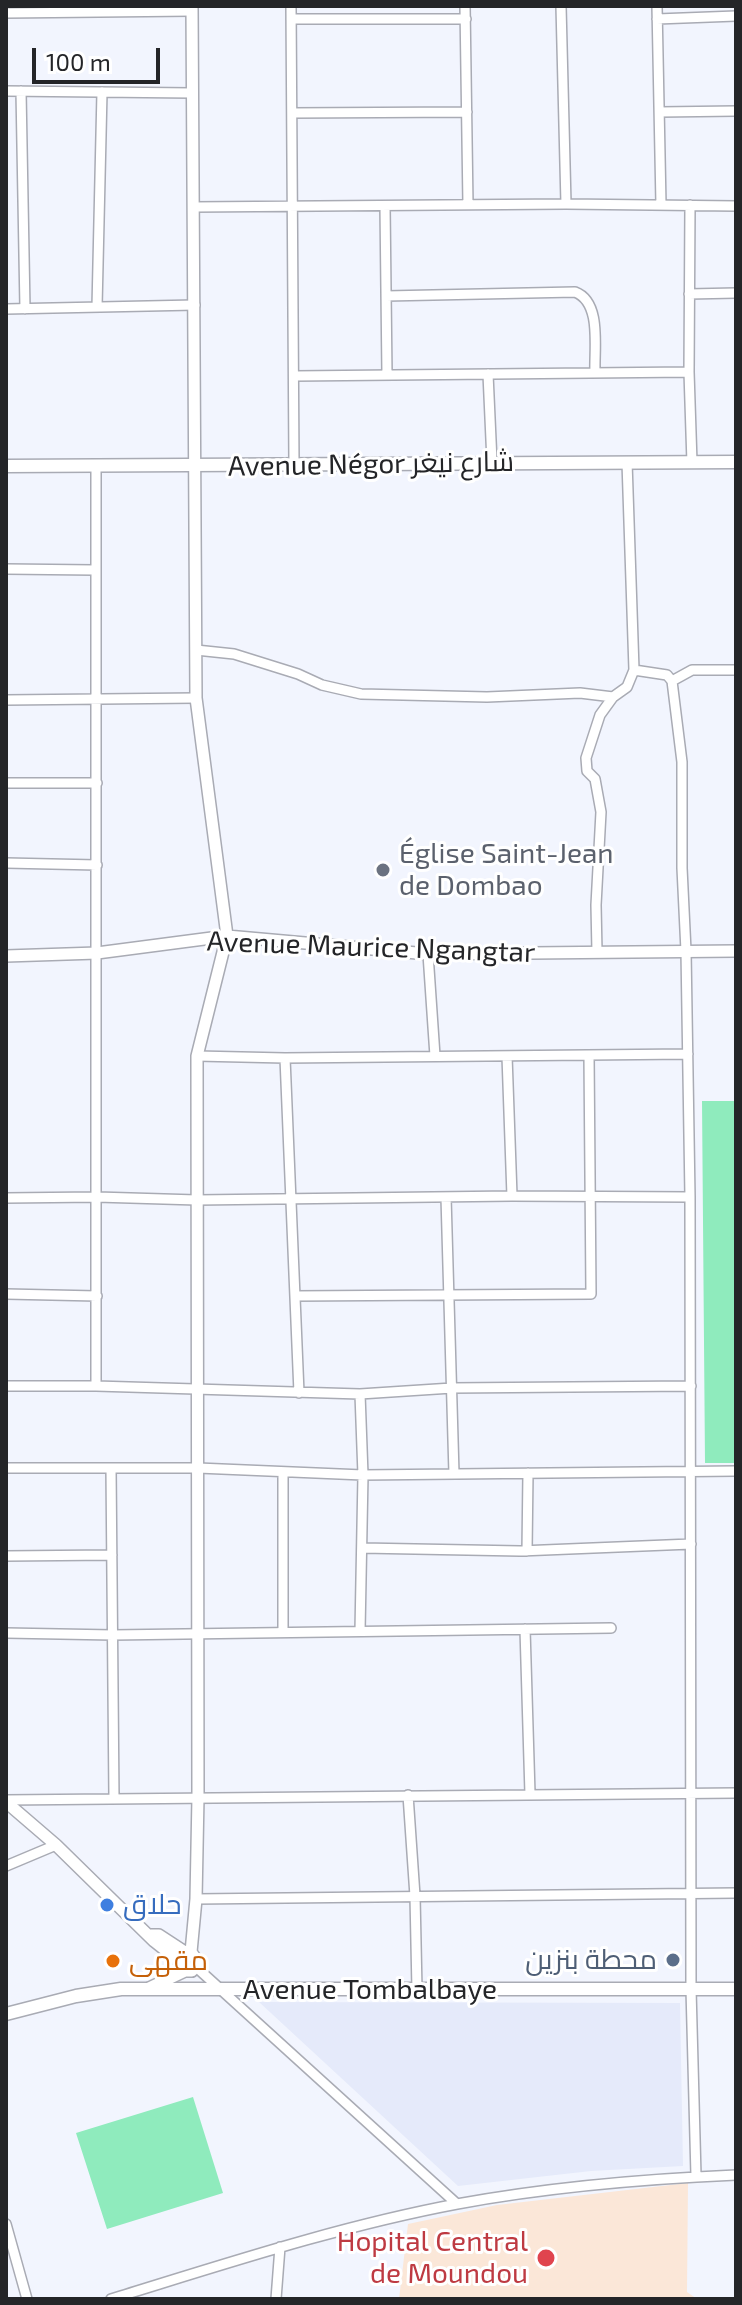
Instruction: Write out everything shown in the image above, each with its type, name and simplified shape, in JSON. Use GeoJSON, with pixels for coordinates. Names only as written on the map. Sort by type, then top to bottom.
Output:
{"type":"FeatureCollection","features":[{"type":"Feature","properties":{"kind":"main road","name":"Avenue Négor شارع نيغر"},"geometry":{"type":"LineString","coordinates":[[6,466],[736,462]]}},
{"type":"Feature","properties":{"kind":"main road","name":"Avenue Tombalbaye"},"geometry":{"type":"LineString","coordinates":[[6,2014],[76,1996],[151,1986],[224,1991],[736,1989]]}},
{"type":"Feature","properties":{"kind":"street"},"geometry":{"type":"LineString","coordinates":[[291,6],[294,465]]}},
{"type":"Feature","properties":{"kind":"street"},"geometry":{"type":"LineString","coordinates":[[465,6],[468,205]]}},
{"type":"Feature","properties":{"kind":"street"},"geometry":{"type":"LineString","coordinates":[[561,6],[566,204]]}},
{"type":"Feature","properties":{"kind":"street"},"geometry":{"type":"LineString","coordinates":[[657,6],[661,205]]}},
{"type":"Feature","properties":{"kind":"street"},"geometry":{"type":"LineString","coordinates":[[6,13],[192,9],[196,698],[227,936],[197,1056],[196,1899],[185,1961],[151,1986]]}},
{"type":"Feature","properties":{"kind":"street"},"geometry":{"type":"LineString","coordinates":[[657,19],[736,16]]}},
{"type":"Feature","properties":{"kind":"street"},"geometry":{"type":"LineString","coordinates":[[291,19],[466,19]]}},
{"type":"Feature","properties":{"kind":"street"},"geometry":{"type":"LineString","coordinates":[[6,91],[192,93]]}},
{"type":"Feature","properties":{"kind":"street"},"geometry":{"type":"LineString","coordinates":[[21,91],[25,309]]}},
{"type":"Feature","properties":{"kind":"street"},"geometry":{"type":"LineString","coordinates":[[97,307],[102,92]]}},
{"type":"Feature","properties":{"kind":"street"},"geometry":{"type":"LineString","coordinates":[[660,112],[736,111]]}},
{"type":"Feature","properties":{"kind":"street"},"geometry":{"type":"LineString","coordinates":[[292,113],[467,112]]}},
{"type":"Feature","properties":{"kind":"street"},"geometry":{"type":"LineString","coordinates":[[690,205],[692,463]]}},
{"type":"Feature","properties":{"kind":"street"},"geometry":{"type":"LineString","coordinates":[[385,206],[387,375]]}},
{"type":"Feature","properties":{"kind":"street"},"geometry":{"type":"LineString","coordinates":[[194,207],[736,206]]}},
{"type":"Feature","properties":{"kind":"street"},"geometry":{"type":"LineString","coordinates":[[386,296],[575,292],[585,296],[592,307],[595,372]]}},
{"type":"Feature","properties":{"kind":"street"},"geometry":{"type":"LineString","coordinates":[[689,294],[736,293]]}},
{"type":"Feature","properties":{"kind":"street"},"geometry":{"type":"LineString","coordinates":[[6,309],[195,305]]}},
{"type":"Feature","properties":{"kind":"street"},"geometry":{"type":"LineString","coordinates":[[295,376],[689,372]]}},
{"type":"Feature","properties":{"kind":"street"},"geometry":{"type":"LineString","coordinates":[[488,374],[492,462]]}},
{"type":"Feature","properties":{"kind":"street"},"geometry":{"type":"LineString","coordinates":[[597,952],[601,812],[595,779],[587,771],[586,758],[593,731],[613,697],[627,687],[634,670],[627,462]]}},
{"type":"Feature","properties":{"kind":"street"},"geometry":{"type":"LineString","coordinates":[[96,466],[96,1386]]}},
{"type":"Feature","properties":{"kind":"street"},"geometry":{"type":"LineString","coordinates":[[6,569],[94,570]]}},
{"type":"Feature","properties":{"kind":"street"},"geometry":{"type":"LineString","coordinates":[[196,650],[234,654],[298,674],[322,685],[361,694],[487,697],[580,693],[613,697]]}},
{"type":"Feature","properties":{"kind":"street"},"geometry":{"type":"LineString","coordinates":[[634,670],[667,675],[672,681],[682,762],[690,1197],[691,1989],[696,2176]]}},
{"type":"Feature","properties":{"kind":"street"},"geometry":{"type":"LineString","coordinates":[[672,681],[692,670],[736,670]]}},
{"type":"Feature","properties":{"kind":"street"},"geometry":{"type":"LineString","coordinates":[[6,700],[196,698]]}},
{"type":"Feature","properties":{"kind":"street"},"geometry":{"type":"LineString","coordinates":[[6,783],[97,783]]}},
{"type":"Feature","properties":{"kind":"street"},"geometry":{"type":"LineString","coordinates":[[6,863],[97,865]]}},
{"type":"Feature","properties":{"kind":"street","name":"Avenue Maurice Ngangtar"},"geometry":{"type":"LineString","coordinates":[[6,956],[97,953],[227,936],[428,954],[736,951]]}},
{"type":"Feature","properties":{"kind":"street"},"geometry":{"type":"LineString","coordinates":[[428,954],[435,1056]]}},
{"type":"Feature","properties":{"kind":"street"},"geometry":{"type":"LineString","coordinates":[[197,1056],[688,1054]]}},
{"type":"Feature","properties":{"kind":"street"},"geometry":{"type":"LineString","coordinates":[[295,1296],[591,1294],[589,1055]]}},
{"type":"Feature","properties":{"kind":"street"},"geometry":{"type":"LineString","coordinates":[[507,1056],[512,1196]]}},
{"type":"Feature","properties":{"kind":"street"},"geometry":{"type":"LineString","coordinates":[[285,1058],[299,1393]]}},
{"type":"Feature","properties":{"kind":"street"},"geometry":{"type":"LineString","coordinates":[[446,1197],[454,1474]]}},
{"type":"Feature","properties":{"kind":"street"},"geometry":{"type":"LineString","coordinates":[[6,1198],[290,1200],[690,1197]]}},
{"type":"Feature","properties":{"kind":"street"},"geometry":{"type":"LineString","coordinates":[[6,1294],[97,1296]]}},
{"type":"Feature","properties":{"kind":"street"},"geometry":{"type":"LineString","coordinates":[[6,1386],[360,1394],[452,1388],[691,1386]]}},
{"type":"Feature","properties":{"kind":"street"},"geometry":{"type":"LineString","coordinates":[[360,1394],[363,1475],[360,1631]]}},
{"type":"Feature","properties":{"kind":"street"},"geometry":{"type":"LineString","coordinates":[[6,1468],[198,1468],[363,1475],[736,1471]]}},
{"type":"Feature","properties":{"kind":"street"},"geometry":{"type":"LineString","coordinates":[[111,1468],[114,1799]]}},
{"type":"Feature","properties":{"kind":"street"},"geometry":{"type":"LineString","coordinates":[[283,1472],[283,1632]]}},
{"type":"Feature","properties":{"kind":"street"},"geometry":{"type":"LineString","coordinates":[[527,1551],[528,1473]]}},
{"type":"Feature","properties":{"kind":"street"},"geometry":{"type":"LineString","coordinates":[[362,1548],[527,1551],[691,1544]]}},
{"type":"Feature","properties":{"kind":"street"},"geometry":{"type":"LineString","coordinates":[[6,1556],[112,1555]]}},
{"type":"Feature","properties":{"kind":"street"},"geometry":{"type":"LineString","coordinates":[[6,1633],[113,1635],[611,1628]]}},
{"type":"Feature","properties":{"kind":"street"},"geometry":{"type":"LineString","coordinates":[[525,1629],[530,1794]]}},
{"type":"Feature","properties":{"kind":"street"},"geometry":{"type":"LineString","coordinates":[[6,1801],[736,1793]]}},
{"type":"Feature","properties":{"kind":"street"},"geometry":{"type":"LineString","coordinates":[[408,1795],[417,1990]]}},
{"type":"Feature","properties":{"kind":"street"},"geometry":{"type":"LineString","coordinates":[[6,1801],[151,1935],[224,1991],[457,2204]]}},
{"type":"Feature","properties":{"kind":"street"},"geometry":{"type":"LineString","coordinates":[[6,1866],[56,1845]]}},
{"type":"Feature","properties":{"kind":"street"},"geometry":{"type":"LineString","coordinates":[[196,1899],[736,1893]]}},
{"type":"Feature","properties":{"kind":"street"},"geometry":{"type":"LineString","coordinates":[[111,2299],[280,2247],[457,2204],[549,2191],[696,2176],[736,2175]]}},
{"type":"Feature","properties":{"kind":"street"},"geometry":{"type":"LineString","coordinates":[[6,2224],[27,2299]]}},
{"type":"Feature","properties":{"kind":"street"},"geometry":{"type":"LineString","coordinates":[[276,2299],[280,2247]]}},
{"type":"Feature","properties":{"kind":"shaded area"},"geometry":{"type":"Polygon","coordinates":[[[259,2002],[680,2003],[683,2166],[591,2171],[458,2186],[259,2002]]]}},
{"type":"Feature","properties":{"kind":"shaded area","name":"Hopital Central de Moundou"},"geometry":{"type":"Polygon","coordinates":[[[688,2183],[687,2292],[697,2299],[399,2299],[408,2224],[497,2205],[688,2183]]]}},
{"type":"Feature","properties":{"kind":"green space"},"geometry":{"type":"Polygon","coordinates":[[[702,1101],[736,1101],[736,1463],[705,1463],[702,1101]]]}},
{"type":"Feature","properties":{"kind":"green space"},"geometry":{"type":"Polygon","coordinates":[[[193,2097],[223,2193],[107,2229],[76,2133],[193,2097]]]}},
{"type":"Feature","properties":{"kind":"place","name":"Église Saint-Jean de Dombao"},"geometry":{"type":"Point","coordinates":[383,870]}},
{"type":"Feature","properties":{"kind":"place","name":"حلاق"},"geometry":{"type":"Point","coordinates":[107,1905]}},
{"type":"Feature","properties":{"kind":"place","name":"محطة بنزين"},"geometry":{"type":"Point","coordinates":[673,1960]}},
{"type":"Feature","properties":{"kind":"place","name":"مقهى"},"geometry":{"type":"Point","coordinates":[113,1961]}},
{"type":"Feature","properties":{"kind":"place","name":"Hopital Central de Moundou"},"geometry":{"type":"Point","coordinates":[546,2258]}}]}
